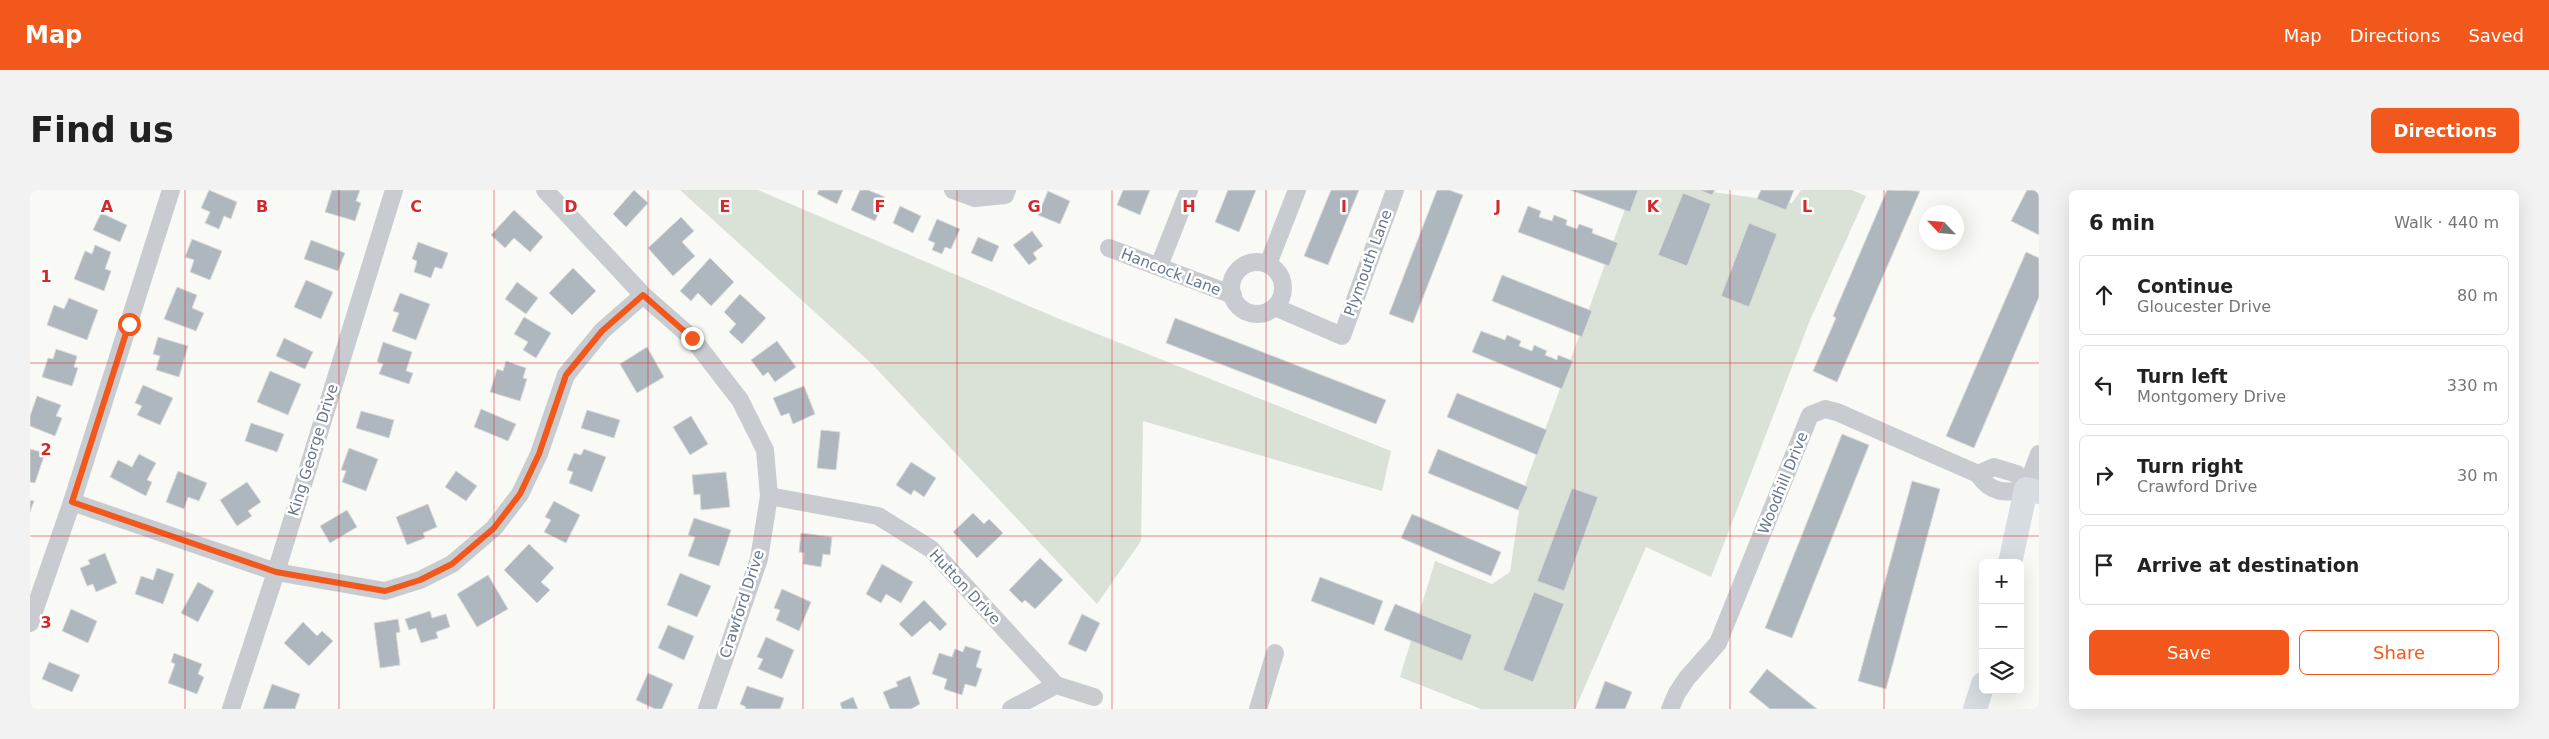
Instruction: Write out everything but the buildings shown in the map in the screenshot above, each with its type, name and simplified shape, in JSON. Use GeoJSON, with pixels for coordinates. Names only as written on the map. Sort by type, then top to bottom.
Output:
{"type":"FeatureCollection","features":[{"type":"Feature","properties":{"kind":"street"},"geometry":{"type":"LineString","coordinates":[[30,623],[72,502],[171,190]]}},
{"type":"Feature","properties":{"kind":"street","name":"King George Drive"},"geometry":{"type":"LineString","coordinates":[[231,709],[276,572],[394,190]]}},
{"type":"Feature","properties":{"kind":"street","name":"Crawford Drive"},"geometry":{"type":"LineString","coordinates":[[544,190],[643,295],[692,338],[740,400],[765,450],[769,496],[759,559],[707,709]]}},
{"type":"Feature","properties":{"kind":"street"},"geometry":{"type":"LineString","coordinates":[[953,190],[975,198],[1005,195],[1008,190]]}},
{"type":"Feature","properties":{"kind":"street"},"geometry":{"type":"LineString","coordinates":[[1160,266],[1189,190]]}},
{"type":"Feature","properties":{"kind":"street"},"geometry":{"type":"LineString","coordinates":[[1275,307],[1281,299],[1282,279],[1276,270],[1268,264],[1298,190]]}},
{"type":"Feature","properties":{"kind":"street","name":"Plymouth Lane"},"geometry":{"type":"LineString","coordinates":[[1275,307],[1342,336],[1395,190]]}},
{"type":"Feature","properties":{"kind":"street","name":"Hancock Lane"},"geometry":{"type":"LineString","coordinates":[[1109,248],[1232,295],[1238,305],[1246,311],[1256,314],[1266,312],[1275,307]]}},
{"type":"Feature","properties":{"kind":"street","name":"Hancock Lane"},"geometry":{"type":"LineString","coordinates":[[1232,295],[1234,277],[1240,269],[1248,263],[1259,262],[1268,264]]}},
{"type":"Feature","properties":{"kind":"street"},"geometry":{"type":"LineString","coordinates":[[72,502],[276,572],[385,591],[420,580],[452,564],[494,528],[520,494],[539,454],[566,375],[602,331],[643,295]]}},
{"type":"Feature","properties":{"kind":"street","name":"Woodhill Drive"},"geometry":{"type":"LineString","coordinates":[[1670,709],[1682,685],[1718,644],[1810,415],[1825,410],[1854,418],[1918,449],[1978,474],[1994,467],[2017,474],[2033,491]]}},
{"type":"Feature","properties":{"kind":"street"},"geometry":{"type":"LineString","coordinates":[[2011,559],[2033,491],[2039,454]]}},
{"type":"Feature","properties":{"kind":"street","name":"Hutton Drive"},"geometry":{"type":"LineString","coordinates":[[769,496],[878,516],[931,549],[1056,686]]}},
{"type":"Feature","properties":{"kind":"street"},"geometry":{"type":"LineString","coordinates":[[1258,709],[1275,653]]}},
{"type":"Feature","properties":{"kind":"street"},"geometry":{"type":"LineString","coordinates":[[1010,709],[1056,686],[1094,697]]}},
{"type":"Feature","properties":{"kind":"street"},"geometry":{"type":"LineString","coordinates":[[1975,709],[1980,694]]}},
{"type":"Feature","properties":{"kind":"shaded area"},"geometry":{"type":"Polygon","coordinates":[[[680,190],[758,190],[1057,318],[1391,451],[1382,491],[1143,421],[1141,541],[1097,604],[872,364],[680,190]]]}},
{"type":"Feature","properties":{"kind":"shaded area"},"geometry":{"type":"Polygon","coordinates":[[[1632,190],[1698,190],[1792,203],[1801,190],[1852,190],[1866,196],[1810,320],[1711,577],[1646,547],[1575,709],[1481,709],[1400,677],[1435,561],[1492,584],[1510,572],[1521,496],[1632,190]]]}},
{"type":"Feature","properties":{"kind":"route"},"geometry":{"type":"LineString","coordinates":[[129,324],[72,502],[276,572],[385,591],[420,580],[452,564],[494,528],[520,494],[539,454],[566,375],[602,331],[643,295],[692,338]]}}]}
